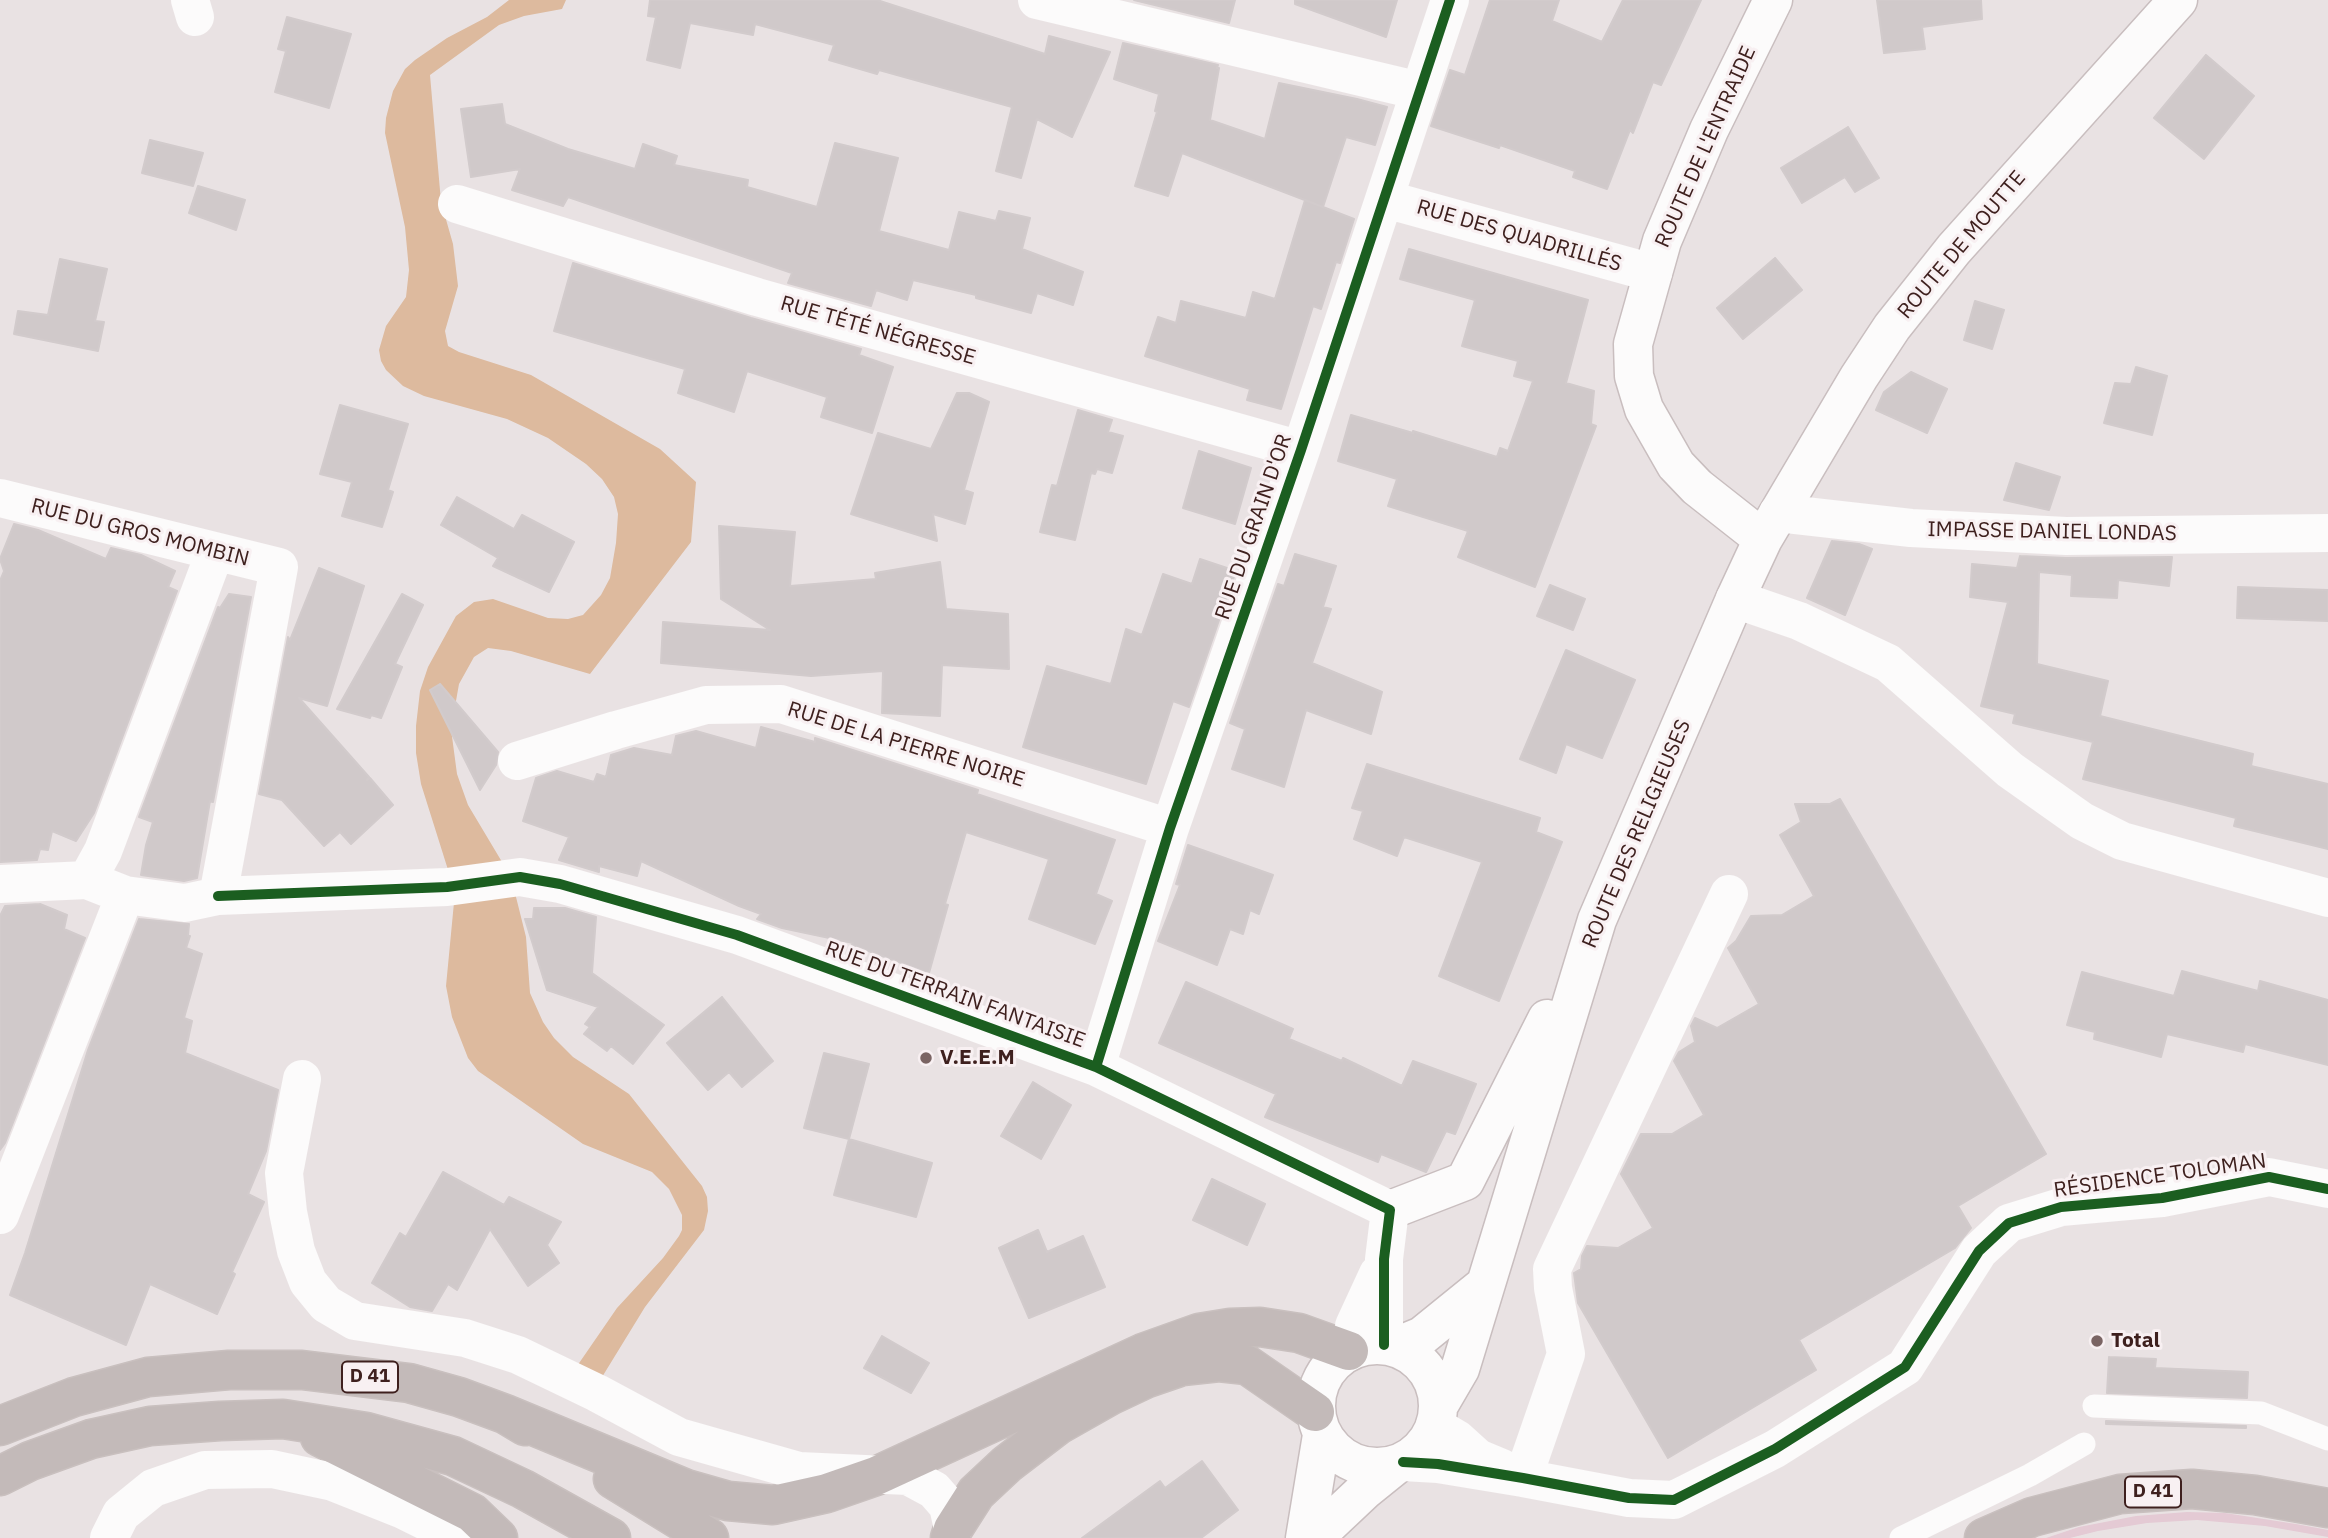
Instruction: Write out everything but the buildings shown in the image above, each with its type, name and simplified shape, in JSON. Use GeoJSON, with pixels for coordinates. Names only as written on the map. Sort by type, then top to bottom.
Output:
{"type":"FeatureCollection","features":[{"type":"Feature","properties":{"kind":"highway"},"geometry":{"type":"LineString","coordinates":[[505,1414],[686,1489],[728,1501],[773,1505],[827,1493],[876,1476],[1143,1353],[1199,1333],[1260,1327],[1370,1348]]}},
{"type":"Feature","properties":{"kind":"highway"},"geometry":{"type":"LineString","coordinates":[[952,1534],[976,1493],[1007,1464],[1058,1425],[1111,1395],[1147,1378],[1182,1366],[1219,1362],[1247,1365],[1319,1423]]}},
{"type":"Feature","properties":{"kind":"highway","name":"D 41"},"geometry":{"type":"LineString","coordinates":[[0,1426],[74,1397],[148,1377],[229,1370],[302,1370],[410,1382],[459,1396],[505,1414],[709,1538]]}},
{"type":"Feature","properties":{"kind":"highway"},"geometry":{"type":"LineString","coordinates":[[0,1476],[30,1461],[91,1439],[150,1426],[283,1419],[366,1432],[453,1456],[523,1489],[611,1538]]}},
{"type":"Feature","properties":{"kind":"highway"},"geometry":{"type":"LineString","coordinates":[[283,1419],[472,1513],[498,1538]]}},
{"type":"Feature","properties":{"kind":"highway","name":"D 41"},"geometry":{"type":"LineString","coordinates":[[1984,1538],[2032,1517],[2120,1494],[2192,1489],[2255,1495],[2328,1508]]}},
{"type":"Feature","properties":{"kind":"street"},"geometry":{"type":"LineString","coordinates":[[1037,0],[1420,91]]}},
{"type":"Feature","properties":{"kind":"street","name":"RUE DU GRAIN D'OR"},"geometry":{"type":"LineString","coordinates":[[1096,1067],[1170,828],[1301,450],[1450,0]]}},
{"type":"Feature","properties":{"kind":"street","name":"ROUTE DE L'ENTRAIDE"},"geometry":{"type":"LineString","coordinates":[[1770,526],[1697,486],[1676,465],[1644,409],[1634,376],[1633,344],[1662,241],[1709,130],[1773,0]]}},
{"type":"Feature","properties":{"kind":"street","name":"ROUTE DE MOUTTE"},"geometry":{"type":"LineString","coordinates":[[1770,526],[1858,377],[1908,307],[1954,248],[2178,0]]}},
{"type":"Feature","properties":{"kind":"street","name":"RUE DES QUADRILLÉS"},"geometry":{"type":"LineString","coordinates":[[1385,199],[1653,273]]}},
{"type":"Feature","properties":{"kind":"street","name":"RUE TÉTÉ NÉGRESSE"},"geometry":{"type":"LineString","coordinates":[[457,204],[757,297],[1301,450]]}},
{"type":"Feature","properties":{"kind":"street","name":"RUE DU GROS MOMBIN"},"geometry":{"type":"LineString","coordinates":[[0,498],[279,567],[218,896]]}},
{"type":"Feature","properties":{"kind":"street","name":"IMPASSE DANIEL LONDAS"},"geometry":{"type":"LineString","coordinates":[[1770,526],[1911,528],[2066,536],[2328,533]]}},
{"type":"Feature","properties":{"kind":"street","name":"ROUTE DES RELIGIEUSES"},"geometry":{"type":"LineString","coordinates":[[1437,1415],[1460,1369],[1597,920],[1735,599],[1770,526]]}},
{"type":"Feature","properties":{"kind":"street"},"geometry":{"type":"LineString","coordinates":[[0,884],[87,880],[103,850],[215,552]]}},
{"type":"Feature","properties":{"kind":"street"},"geometry":{"type":"LineString","coordinates":[[1735,599],[1799,621],[1888,663],[2010,771],[2081,821],[2122,841],[2328,898]]}},
{"type":"Feature","properties":{"kind":"street","name":"RUE DE LA PIERRE NOIRE"},"geometry":{"type":"LineString","coordinates":[[517,761],[706,705],[781,704],[1170,828]]}},
{"type":"Feature","properties":{"kind":"street","name":"RUE DU TERRAIN FANTAISIE"},"geometry":{"type":"LineString","coordinates":[[87,880],[125,895],[185,903],[218,896],[447,887],[520,877],[560,884],[737,935],[1096,1067],[1390,1210]]}},
{"type":"Feature","properties":{"kind":"street"},"geometry":{"type":"LineString","coordinates":[[1523,1478],[1566,1354],[1553,1288],[1552,1269],[1729,894]]}},
{"type":"Feature","properties":{"kind":"street"},"geometry":{"type":"LineString","coordinates":[[0,1215],[125,895]]}},
{"type":"Feature","properties":{"kind":"street"},"geometry":{"type":"LineString","coordinates":[[1370,1348],[1390,1210],[1465,1181],[1597,920]]}},
{"type":"Feature","properties":{"kind":"street"},"geometry":{"type":"LineString","coordinates":[[302,1079],[284,1173],[288,1212],[296,1251],[308,1282],[327,1304],[355,1321],[465,1338],[518,1355],[597,1392],[679,1437],[799,1471],[908,1476],[934,1490],[948,1506],[952,1534]]}},
{"type":"Feature","properties":{"kind":"street","name":"RÉSIDENCE TOLOMAN"},"geometry":{"type":"LineString","coordinates":[[1523,1478],[1629,1498],[1674,1500],[1775,1449],[1905,1367],[1979,1251],[2009,1223],[2061,1206],[2162,1198],[2269,1177],[2328,1189]]}},
{"type":"Feature","properties":{"kind":"street"},"geometry":{"type":"LineString","coordinates":[[1304,1538],[1319,1423],[1316,1393],[1322,1377],[1334,1362],[1370,1348],[1422,1336],[1485,1285]]}},
{"type":"Feature","properties":{"kind":"street"},"geometry":{"type":"LineString","coordinates":[[1314,1538],[1365,1490],[1423,1447],[1437,1415],[1437,1390],[1431,1375],[1409,1353],[1370,1348]]}},
{"type":"Feature","properties":{"kind":"street"},"geometry":{"type":"LineString","coordinates":[[1437,1415],[1478,1458],[1523,1478]]}},
{"type":"Feature","properties":{"kind":"street"},"geometry":{"type":"LineString","coordinates":[[1319,1423],[1332,1449],[1345,1459],[1362,1466],[1379,1468],[1400,1463],[1438,1464],[1523,1478]]}},
{"type":"Feature","properties":{"kind":"street"},"geometry":{"type":"LineString","coordinates":[[109,1538],[121,1514],[153,1488],[205,1470],[272,1469],[333,1482],[401,1508],[454,1535]]}},
{"type":"Feature","properties":{"kind":"lane"},"geometry":{"type":"LineString","coordinates":[[2094,1406],[2261,1413],[2328,1439]]}},
{"type":"Feature","properties":{"kind":"lane"},"geometry":{"type":"LineString","coordinates":[[1901,1538],[2030,1475],[2084,1444]]}},
{"type":"Feature","properties":{"kind":"shaded area"},"geometry":{"type":"Polygon","coordinates":[[[509,0],[566,0],[562,9],[524,16],[499,25],[430,75],[441,202],[453,244],[458,286],[445,331],[448,346],[531,375],[660,449],[696,482],[691,542],[590,674],[511,651],[488,648],[474,657],[459,684],[451,729],[457,774],[468,805],[511,877],[526,937],[530,993],[543,1022],[573,1057],[629,1094],[702,1186],[707,1197],[708,1211],[704,1230],[645,1307],[599,1382],[575,1369],[617,1308],[663,1258],[679,1236],[682,1230],[682,1215],[669,1189],[652,1172],[583,1144],[478,1071],[468,1058],[452,1017],[446,986],[455,892],[421,784],[416,753],[416,726],[420,691],[428,667],[456,616],[474,602],[493,599],[548,618],[568,619],[583,615],[601,595],[610,578],[618,514],[614,497],[602,479],[586,464],[548,438],[507,419],[424,396],[403,386],[386,370],[379,350],[386,326],[406,297],[409,270],[405,227],[385,133],[393,91],[405,69],[415,60],[447,38],[487,17],[509,0]]]}},
{"type":"Feature","properties":{"kind":"shaded area"},"geometry":{"type":"Polygon","coordinates":[[[2187,1512],[2225,1513],[2296,1524],[2328,1530],[2328,1537],[2265,1526],[2197,1520],[2147,1523],[2070,1538],[2046,1538],[2079,1527],[2136,1516],[2187,1512]]]}},
{"type":"Feature","properties":{"kind":"cycle path"},"geometry":{"type":"LineString","coordinates":[[1096,1067],[1170,828],[1301,450],[1450,0]]}},
{"type":"Feature","properties":{"kind":"cycle path"},"geometry":{"type":"LineString","coordinates":[[218,896],[447,887],[520,877],[560,884],[737,935],[1096,1067],[1390,1210],[1384,1259],[1384,1345]]}},
{"type":"Feature","properties":{"kind":"cycle path"},"geometry":{"type":"LineString","coordinates":[[1403,1462],[1438,1464],[1629,1498],[1674,1500],[1775,1449],[1905,1367],[1979,1251],[2009,1223],[2061,1207],[2162,1198],[2269,1177],[2328,1189]]}},
{"type":"Feature","properties":{"kind":"place","name":"V.E.E.M"},"geometry":{"type":"Point","coordinates":[926,1058]}},
{"type":"Feature","properties":{"kind":"place","name":"Total"},"geometry":{"type":"Point","coordinates":[2097,1341]}}]}
